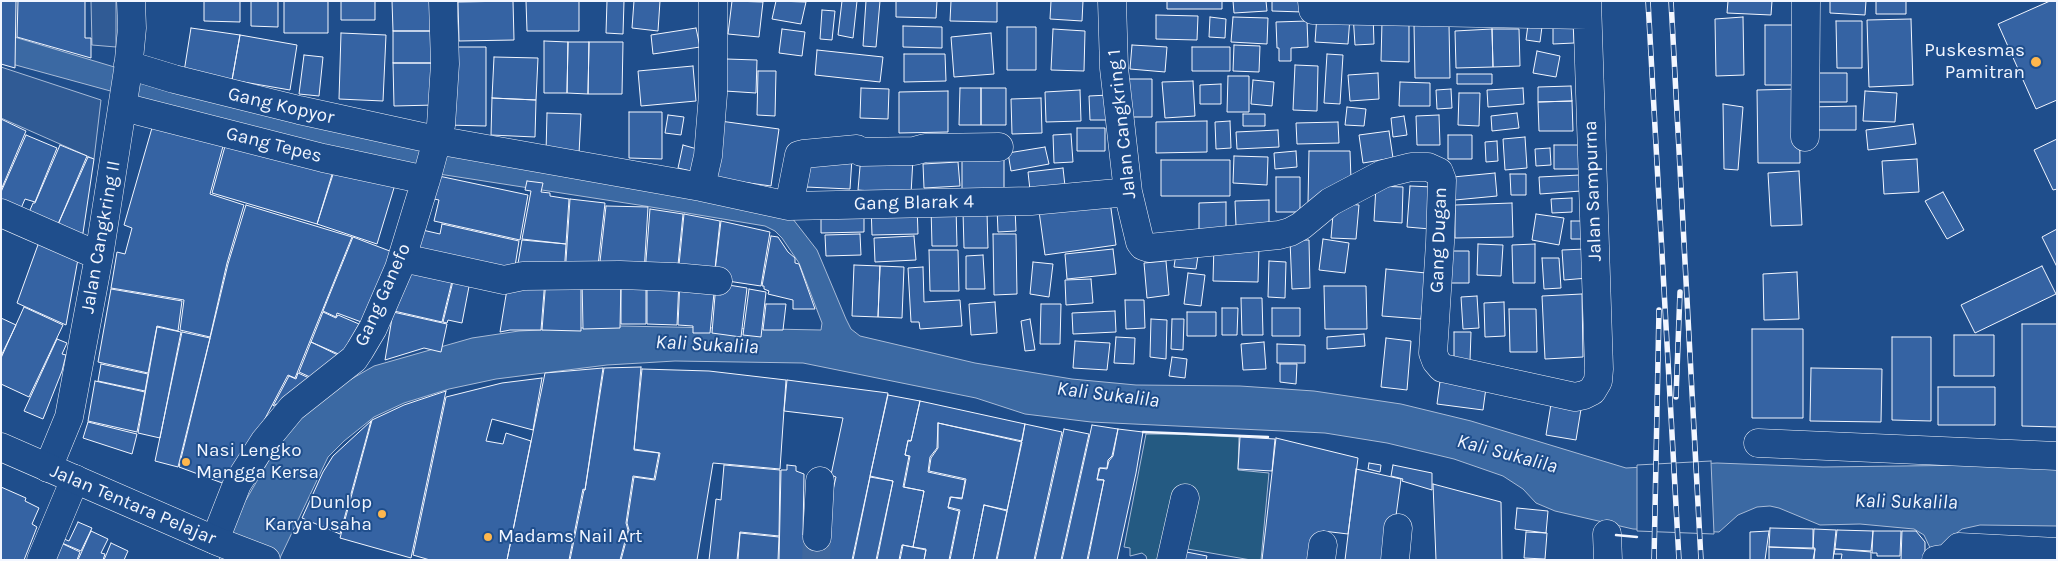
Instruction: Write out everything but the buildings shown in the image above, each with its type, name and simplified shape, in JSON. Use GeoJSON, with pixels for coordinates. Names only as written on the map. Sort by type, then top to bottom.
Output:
{"type":"FeatureCollection","features":[{"type":"Feature","properties":{"kind":"street","name":"Jalan Cangkring II"},"geometry":{"type":"LineString","coordinates":[[48,468],[69,417],[99,256],[128,67],[132,28],[131,1]]}},
{"type":"Feature","properties":{"kind":"street","name":"Gang Ganefo"},"geometry":{"type":"LineString","coordinates":[[217,541],[237,484],[264,442],[292,408],[354,358],[373,328],[403,258],[441,125],[445,64],[443,1]]}},
{"type":"Feature","properties":{"kind":"street"},"geometry":{"type":"LineString","coordinates":[[701,187],[708,156],[713,94],[712,1]]}},
{"type":"Feature","properties":{"kind":"street","name":"Jalan Cangkring 1"},"geometry":{"type":"LineString","coordinates":[[1112,1],[1114,68],[1128,192],[1142,245]]}},
{"type":"Feature","properties":{"kind":"street"},"geometry":{"type":"LineString","coordinates":[[1312,1],[1313,10],[1587,8]]}},
{"type":"Feature","properties":{"kind":"street"},"geometry":{"type":"LineString","coordinates":[[1805,137],[1806,1]]}},
{"type":"Feature","properties":{"kind":"street","name":"Jalan Sampurna"},"geometry":{"type":"LineString","coordinates":[[1587,8],[1595,226],[1598,381]]}},
{"type":"Feature","properties":{"kind":"street","name":"Gang Kopyor"},"geometry":{"type":"LineString","coordinates":[[128,67],[298,112],[431,160]]}},
{"type":"Feature","properties":{"kind":"street","name":"Gang Tepes"},"geometry":{"type":"LineString","coordinates":[[123,103],[290,146],[323,158],[431,160]]}},
{"type":"Feature","properties":{"kind":"street"},"geometry":{"type":"LineString","coordinates":[[290,146],[298,112]]}},
{"type":"Feature","properties":{"kind":"street"},"geometry":{"type":"LineString","coordinates":[[789,206],[799,155],[857,149],[861,152],[914,151],[925,148],[999,147]]}},
{"type":"Feature","properties":{"kind":"street","name":"Gang Blarak 4"},"geometry":{"type":"LineString","coordinates":[[431,160],[701,187],[789,206],[1031,201],[1128,192]]}},
{"type":"Feature","properties":{"kind":"street","name":"Gang Dugan"},"geometry":{"type":"LineString","coordinates":[[1142,245],[1149,248],[1279,235],[1290,232],[1301,226],[1330,202],[1383,174],[1411,167],[1428,167],[1439,172],[1442,180],[1433,353],[1438,364],[1447,369],[1574,397],[1592,391],[1598,381]]}},
{"type":"Feature","properties":{"kind":"street"},"geometry":{"type":"LineString","coordinates":[[1,213],[99,256]]}},
{"type":"Feature","properties":{"kind":"street"},"geometry":{"type":"LineString","coordinates":[[403,258],[504,280],[523,276],[620,275],[718,281]]}},
{"type":"Feature","properties":{"kind":"street"},"geometry":{"type":"LineString","coordinates":[[1758,443],[2057,456]]}},
{"type":"Feature","properties":{"kind":"street","name":"Jalan Tentara Pelajar"},"geometry":{"type":"LineString","coordinates":[[1,448],[217,541],[266,560]]}},
{"type":"Feature","properties":{"kind":"street"},"geometry":{"type":"LineString","coordinates":[[41,560],[75,479]]}},
{"type":"Feature","properties":{"kind":"street"},"geometry":{"type":"LineString","coordinates":[[817,537],[820,481]]}},
{"type":"Feature","properties":{"kind":"street"},"geometry":{"type":"LineString","coordinates":[[1171,560],[1185,498]]}},
{"type":"Feature","properties":{"kind":"street"},"geometry":{"type":"LineString","coordinates":[[1394,560],[1398,528]]}},
{"type":"Feature","properties":{"kind":"street"},"geometry":{"type":"LineString","coordinates":[[1936,560],[1948,558],[1959,547],[2057,552]]}},
{"type":"Feature","properties":{"kind":"shaded area"},"geometry":{"type":"Polygon","coordinates":[[[91,1],[116,1],[116,47],[92,45],[91,1]]]}},
{"type":"Feature","properties":{"kind":"shaded area"},"geometry":{"type":"Polygon","coordinates":[[[1,67],[101,100],[94,159],[1,118],[1,67]]]}},
{"type":"Feature","properties":{"kind":"shaded area"},"geometry":{"type":"Polygon","coordinates":[[[1146,434],[1239,437],[1238,470],[1269,473],[1261,560],[1251,560],[1176,547],[1161,559],[1147,560],[1146,556],[1142,553],[1130,556],[1130,548],[1124,547],[1146,434]]]}},
{"type":"Feature","properties":{"kind":"water","name":"Kali Sukalila"},"geometry":{"type":"Polygon","coordinates":[[[1,33],[141,75],[789,214],[817,250],[851,329],[860,336],[975,363],[1072,379],[1136,385],[1240,386],[1314,391],[1401,404],[1471,421],[1626,468],[1717,463],[1823,467],[2057,464],[2057,526],[1980,525],[1962,529],[1932,552],[1924,535],[1914,529],[1860,524],[1820,525],[1770,506],[1757,507],[1738,515],[1719,532],[1633,529],[1555,511],[1536,503],[1523,489],[1503,476],[1454,459],[1387,443],[1325,433],[1091,422],[1025,414],[976,398],[803,363],[675,361],[607,365],[496,379],[449,389],[404,403],[374,417],[344,441],[328,457],[279,560],[219,560],[238,507],[246,500],[280,441],[302,413],[327,393],[374,366],[472,338],[519,331],[620,326],[821,330],[822,323],[799,263],[782,238],[775,231],[765,226],[439,174],[271,135],[1,61],[1,33]]]}},
{"type":"Feature","properties":{"kind":"pier"},"geometry":{"type":"Polygon","coordinates":[[[1711,461],[1714,534],[1637,531],[1637,465],[1711,461]]]}},
{"type":"Feature","properties":{"kind":"tunnel"},"geometry":{"type":"LineString","coordinates":[[816,560],[817,537]]}},
{"type":"Feature","properties":{"kind":"railway"},"geometry":{"type":"LineString","coordinates":[[1648,1],[1679,560]]}},
{"type":"Feature","properties":{"kind":"railway"},"geometry":{"type":"LineString","coordinates":[[1671,1],[1701,560]]}},
{"type":"Feature","properties":{"kind":"railway"},"geometry":{"type":"LineString","coordinates":[[1676,397],[1680,292]]}},
{"type":"Feature","properties":{"kind":"railway"},"geometry":{"type":"LineString","coordinates":[[1654,560],[1659,310]]}},
{"type":"Feature","properties":{"kind":"wall"},"geometry":{"type":"LineString","coordinates":[[1143,432],[1268,437]]}},
{"type":"Feature","properties":{"kind":"wall"},"geometry":{"type":"LineString","coordinates":[[1616,535],[1637,537]]}},
{"type":"Feature","properties":{"kind":"place","name":"Puskesmas Pamitran"},"geometry":{"type":"Point","coordinates":[2036,62]}},
{"type":"Feature","properties":{"kind":"place","name":"Nasi Lengko Mangga Kersa"},"geometry":{"type":"Point","coordinates":[186,462]}},
{"type":"Feature","properties":{"kind":"place","name":"Dunlop Karya Usaha"},"geometry":{"type":"Point","coordinates":[382,514]}},
{"type":"Feature","properties":{"kind":"place","name":"Madams Nail Art"},"geometry":{"type":"Point","coordinates":[488,537]}}]}
